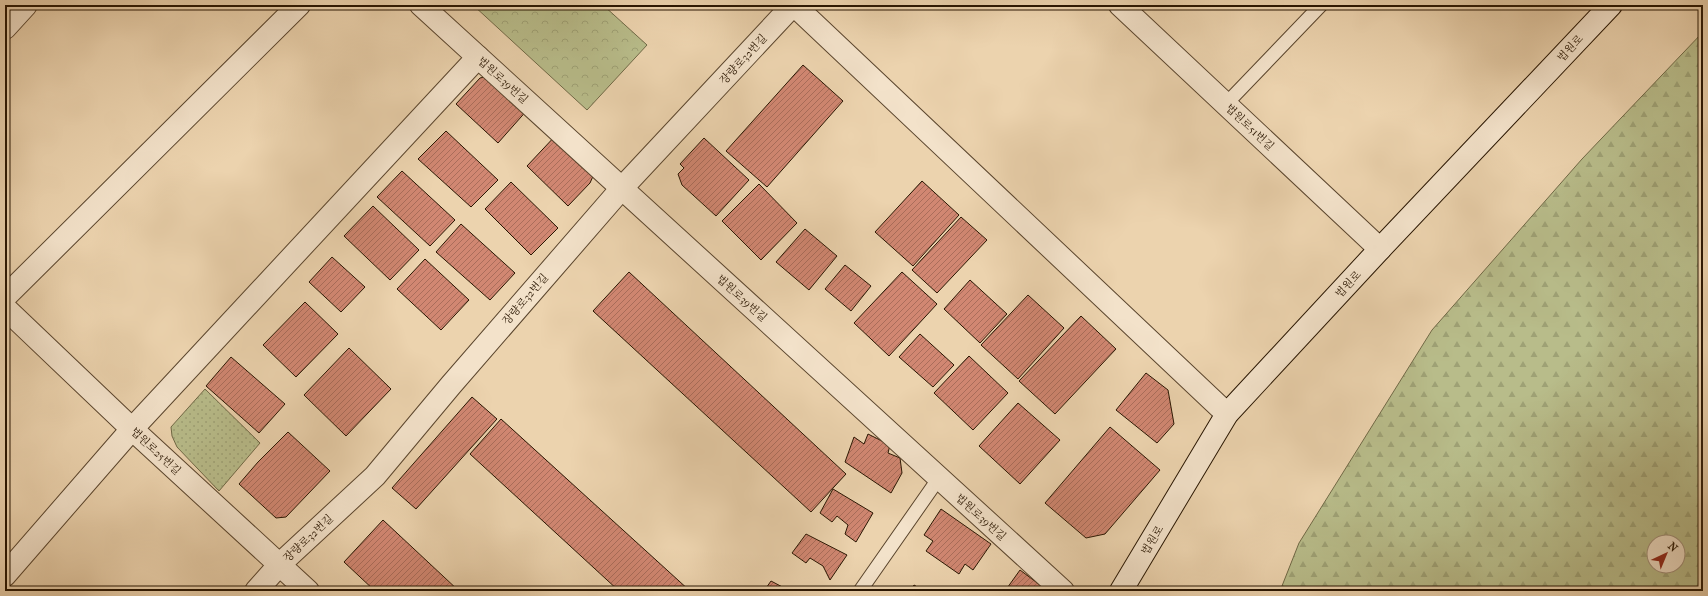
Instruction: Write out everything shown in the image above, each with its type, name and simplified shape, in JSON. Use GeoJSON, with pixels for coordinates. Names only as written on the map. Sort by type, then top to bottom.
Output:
{"type":"FeatureCollection","features":[{"type":"Feature","properties":{"kind":"street"},"geometry":{"type":"LineString","coordinates":[[5,28],[26,5]]}},
{"type":"Feature","properties":{"kind":"street"},"geometry":{"type":"LineString","coordinates":[[5,297],[299,5]]}},
{"type":"Feature","properties":{"kind":"street","name":"법원로39번길"},"geometry":{"type":"LineString","coordinates":[[421,5],[1063,591]]}},
{"type":"Feature","properties":{"kind":"street"},"geometry":{"type":"LineString","coordinates":[[794,5],[1227,414]]}},
{"type":"Feature","properties":{"kind":"street","name":"장량로32번길"},"geometry":{"type":"LineString","coordinates":[[256,591],[280,564],[375,476],[451,385],[622,188],[794,5]]}},
{"type":"Feature","properties":{"kind":"street","name":"법원로51번길"},"geometry":{"type":"LineString","coordinates":[[1120,5],[1380,249]]}},
{"type":"Feature","properties":{"kind":"street","name":"법원로"},"geometry":{"type":"LineString","coordinates":[[1121,591],[1227,414],[1380,249],[1611,5]]}},
{"type":"Feature","properties":{"kind":"street"},"geometry":{"type":"LineString","coordinates":[[5,576],[132,429],[478,57]]}},
{"type":"Feature","properties":{"kind":"street","name":"법원로25번길"},"geometry":{"type":"LineString","coordinates":[[5,308],[132,429],[308,591]]}},
{"type":"Feature","properties":{"kind":"lane"},"geometry":{"type":"LineString","coordinates":[[1226,104],[1321,5]]}},
{"type":"Feature","properties":{"kind":"lane"},"geometry":{"type":"LineString","coordinates":[[860,591],[939,478]]}},
{"type":"Feature","properties":{"kind":"green space"},"geometry":{"type":"Polygon","coordinates":[[[473,5],[603,5],[647,45],[587,110],[473,5]]]}},
{"type":"Feature","properties":{"kind":"green space"},"geometry":{"type":"Polygon","coordinates":[[[1703,32],[1703,591],[1280,591],[1299,543],[1432,330],[1582,159],[1703,32]]]}},
{"type":"Feature","properties":{"kind":"green space"},"geometry":{"type":"Polygon","coordinates":[[[205,389],[260,443],[219,491],[177,447],[172,436],[171,427],[205,389]]]}},
{"type":"Feature","properties":{"kind":"building"},"geometry":{"type":"Polygon","coordinates":[[[803,65],[843,101],[767,187],[726,151],[803,65]]]}},
{"type":"Feature","properties":{"kind":"building"},"geometry":{"type":"Polygon","coordinates":[[[493,75],[529,108],[498,143],[456,104],[480,78],[493,75]]]}},
{"type":"Feature","properties":{"kind":"building"},"geometry":{"type":"Polygon","coordinates":[[[446,131],[498,180],[471,207],[418,159],[446,131]]]}},
{"type":"Feature","properties":{"kind":"building"},"geometry":{"type":"Polygon","coordinates":[[[558,133],[594,174],[590,183],[568,206],[527,166],[558,133]]]}},
{"type":"Feature","properties":{"kind":"building"},"geometry":{"type":"Polygon","coordinates":[[[704,138],[749,180],[716,216],[682,185],[678,174],[684,168],[680,164],[704,138]]]}},
{"type":"Feature","properties":{"kind":"building"},"geometry":{"type":"Polygon","coordinates":[[[402,171],[455,220],[430,246],[377,197],[402,171]]]}},
{"type":"Feature","properties":{"kind":"building"},"geometry":{"type":"Polygon","coordinates":[[[922,181],[959,215],[913,266],[875,232],[922,181]]]}},
{"type":"Feature","properties":{"kind":"building"},"geometry":{"type":"Polygon","coordinates":[[[511,182],[558,228],[531,255],[485,209],[511,182]]]}},
{"type":"Feature","properties":{"kind":"building"},"geometry":{"type":"Polygon","coordinates":[[[759,184],[797,223],[761,260],[722,221],[759,184]]]}},
{"type":"Feature","properties":{"kind":"building"},"geometry":{"type":"Polygon","coordinates":[[[373,206],[419,250],[390,280],[344,236],[373,206]]]}},
{"type":"Feature","properties":{"kind":"building"},"geometry":{"type":"Polygon","coordinates":[[[961,217],[987,240],[937,293],[912,270],[961,217]]]}},
{"type":"Feature","properties":{"kind":"building"},"geometry":{"type":"Polygon","coordinates":[[[461,224],[515,273],[490,300],[436,252],[461,224]]]}},
{"type":"Feature","properties":{"kind":"building"},"geometry":{"type":"Polygon","coordinates":[[[805,229],[837,256],[809,290],[776,262],[805,229]]]}},
{"type":"Feature","properties":{"kind":"building"},"geometry":{"type":"Polygon","coordinates":[[[332,257],[365,287],[341,312],[309,282],[332,257]]]}},
{"type":"Feature","properties":{"kind":"building"},"geometry":{"type":"Polygon","coordinates":[[[425,259],[469,300],[441,330],[397,289],[425,259]]]}},
{"type":"Feature","properties":{"kind":"building"},"geometry":{"type":"Polygon","coordinates":[[[845,265],[871,286],[851,311],[825,289],[845,265]]]}},
{"type":"Feature","properties":{"kind":"building"},"geometry":{"type":"Polygon","coordinates":[[[629,272],[846,474],[811,512],[593,311],[629,272]]]}},
{"type":"Feature","properties":{"kind":"building"},"geometry":{"type":"Polygon","coordinates":[[[902,272],[937,304],[889,356],[854,323],[902,272]]]}},
{"type":"Feature","properties":{"kind":"building"},"geometry":{"type":"Polygon","coordinates":[[[970,280],[1007,314],[980,343],[944,309],[970,280]]]}},
{"type":"Feature","properties":{"kind":"building"},"geometry":{"type":"Polygon","coordinates":[[[1028,295],[1064,328],[1018,379],[981,345],[1028,295]]]}},
{"type":"Feature","properties":{"kind":"building"},"geometry":{"type":"Polygon","coordinates":[[[305,302],[338,334],[296,377],[263,345],[305,302]]]}},
{"type":"Feature","properties":{"kind":"building"},"geometry":{"type":"Polygon","coordinates":[[[1081,316],[1116,349],[1055,414],[1019,381],[1081,316]]]}},
{"type":"Feature","properties":{"kind":"building"},"geometry":{"type":"Polygon","coordinates":[[[920,334],[954,365],[933,387],[899,357],[920,334]]]}},
{"type":"Feature","properties":{"kind":"building"},"geometry":{"type":"Polygon","coordinates":[[[349,348],[391,389],[346,436],[304,395],[349,348]]]}},
{"type":"Feature","properties":{"kind":"building"},"geometry":{"type":"Polygon","coordinates":[[[969,356],[1008,393],[973,430],[934,393],[969,356]]]}},
{"type":"Feature","properties":{"kind":"building"},"geometry":{"type":"Polygon","coordinates":[[[231,357],[285,404],[259,433],[206,386],[231,357]]]}},
{"type":"Feature","properties":{"kind":"building"},"geometry":{"type":"Polygon","coordinates":[[[1146,373],[1168,390],[1174,424],[1157,443],[1116,410],[1146,373]]]}},
{"type":"Feature","properties":{"kind":"building"},"geometry":{"type":"Polygon","coordinates":[[[472,397],[497,419],[416,509],[392,488],[472,397]]]}},
{"type":"Feature","properties":{"kind":"building"},"geometry":{"type":"Polygon","coordinates":[[[1018,403],[1060,440],[1020,484],[979,446],[1018,403]]]}},
{"type":"Feature","properties":{"kind":"building"},"geometry":{"type":"Polygon","coordinates":[[[501,419],[690,591],[619,591],[470,454],[501,419]]]}},
{"type":"Feature","properties":{"kind":"building"},"geometry":{"type":"Polygon","coordinates":[[[1110,427],[1160,470],[1105,534],[1086,538],[1045,503],[1110,427]]]}},
{"type":"Feature","properties":{"kind":"building"},"geometry":{"type":"Polygon","coordinates":[[[288,432],[330,471],[286,517],[276,518],[239,484],[258,462],[288,432]]]}},
{"type":"Feature","properties":{"kind":"building"},"geometry":{"type":"Polygon","coordinates":[[[868,434],[890,445],[888,453],[900,458],[902,473],[891,493],[845,462],[854,437],[864,444],[868,434]]]}},
{"type":"Feature","properties":{"kind":"building"},"geometry":{"type":"Polygon","coordinates":[[[833,489],[873,513],[856,542],[845,534],[848,525],[837,516],[832,522],[820,513],[833,489]]]}},
{"type":"Feature","properties":{"kind":"building"},"geometry":{"type":"Polygon","coordinates":[[[941,509],[991,544],[973,570],[965,564],[959,574],[926,551],[933,541],[924,535],[941,509]]]}},
{"type":"Feature","properties":{"kind":"building"},"geometry":{"type":"Polygon","coordinates":[[[383,520],[459,591],[375,591],[344,562],[383,520]]]}},
{"type":"Feature","properties":{"kind":"building"},"geometry":{"type":"Polygon","coordinates":[[[806,534],[847,555],[830,580],[823,566],[810,558],[806,563],[792,553],[806,534]]]}},
{"type":"Feature","properties":{"kind":"building"},"geometry":{"type":"Polygon","coordinates":[[[1020,570],[1048,591],[1005,591],[1020,570]]]}},
{"type":"Feature","properties":{"kind":"building"},"geometry":{"type":"Polygon","coordinates":[[[771,581],[790,591],[764,591],[771,581]]]}},
{"type":"Feature","properties":{"kind":"building"},"geometry":{"type":"Polygon","coordinates":[[[914,585],[924,591],[910,591],[914,585]]]}}]}
